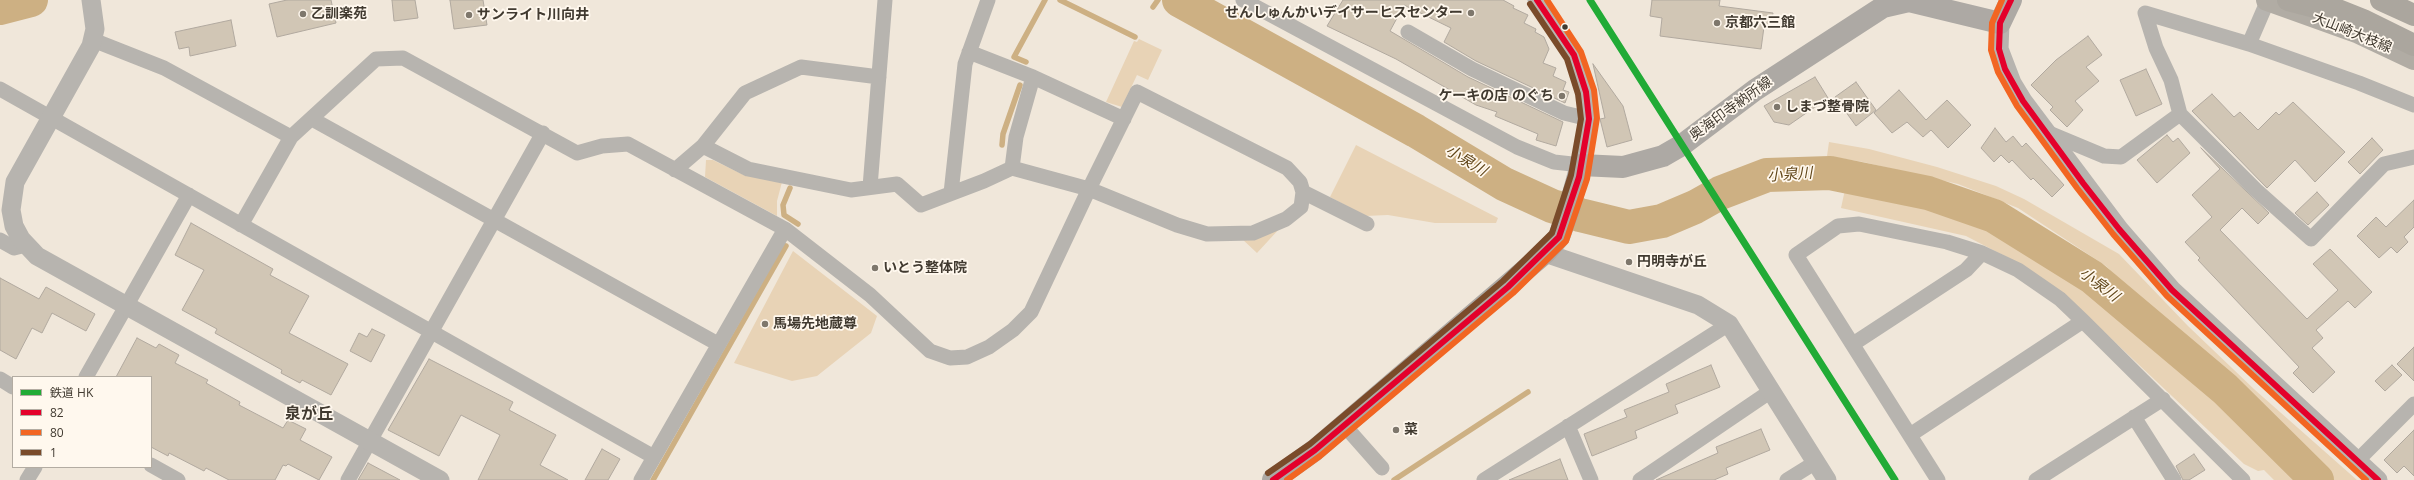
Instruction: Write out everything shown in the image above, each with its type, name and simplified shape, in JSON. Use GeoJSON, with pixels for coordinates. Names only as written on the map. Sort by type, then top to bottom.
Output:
{"type":"FeatureCollection","features":[{"type":"Feature","properties":{"kind":"highway"},"geometry":{"type":"LineString","coordinates":[[2288,0],[2363,20]]}},
{"type":"Feature","properties":{"kind":"highway"},"geometry":{"type":"LineString","coordinates":[[2313,0],[2363,20],[2414,45]]}},
{"type":"Feature","properties":{"kind":"highway"},"geometry":{"type":"LineString","coordinates":[[2381,0],[2414,15]]}},
{"type":"Feature","properties":{"kind":"main road"},"geometry":{"type":"LineString","coordinates":[[2000,23],[2010,0]]}},
{"type":"Feature","properties":{"kind":"main road","name":"大山崎大枝線"},"geometry":{"type":"LineString","coordinates":[[2267,0],[2358,33],[2414,59]]}},
{"type":"Feature","properties":{"kind":"main road","name":"奥海印寺納所線"},"geometry":{"type":"LineString","coordinates":[[1580,171],[1623,167],[1663,156],[1682,145],[1755,90],[1883,7],[1909,1],[2000,23]]}},
{"type":"Feature","properties":{"kind":"main road"},"geometry":{"type":"LineString","coordinates":[[1273,480],[1316,450],[1545,253],[1559,237],[1580,171]]}},
{"type":"Feature","properties":{"kind":"street"},"geometry":{"type":"LineString","coordinates":[[91,0],[94,32],[52,118],[15,182],[12,210],[13,221],[26,245],[37,256],[440,480]]}},
{"type":"Feature","properties":{"kind":"street"},"geometry":{"type":"LineString","coordinates":[[870,187],[885,0]]}},
{"type":"Feature","properties":{"kind":"street"},"geometry":{"type":"LineString","coordinates":[[951,193],[965,64],[988,0]]}},
{"type":"Feature","properties":{"kind":"street"},"geometry":{"type":"LineString","coordinates":[[1243,0],[1517,148],[1580,171],[1589,118],[1586,92],[1574,55],[1537,0]]}},
{"type":"Feature","properties":{"kind":"street"},"geometry":{"type":"LineString","coordinates":[[2249,44],[2267,0]]}},
{"type":"Feature","properties":{"kind":"street"},"geometry":{"type":"LineString","coordinates":[[2414,105],[2359,83],[2249,44],[2145,13],[2156,48],[2171,80],[2180,114],[2256,190],[2311,239],[2384,164],[2414,157]]}},
{"type":"Feature","properties":{"kind":"street"},"geometry":{"type":"LineString","coordinates":[[2000,23],[1999,49],[2005,69],[2022,101],[2119,229],[2172,290],[2378,480]]}},
{"type":"Feature","properties":{"kind":"street"},"geometry":{"type":"LineString","coordinates":[[94,32],[291,137]]}},
{"type":"Feature","properties":{"kind":"street"},"geometry":{"type":"LineString","coordinates":[[1408,32],[1472,69],[1564,113],[1589,118]]}},
{"type":"Feature","properties":{"kind":"street"},"geometry":{"type":"LineString","coordinates":[[969,52],[1033,77],[1124,119]]}},
{"type":"Feature","properties":{"kind":"street"},"geometry":{"type":"LineString","coordinates":[[242,225],[291,137],[376,59],[403,58],[577,152],[602,146],[628,144],[785,229],[870,295],[930,351],[950,358],[967,357],[989,347],[1013,330],[1031,312],[1089,189],[1137,92],[1287,168],[1300,182],[1303,192],[1301,207],[1286,219],[1253,233],[1207,234],[1177,226],[1089,189],[1012,168],[921,205],[897,184],[851,190],[748,169],[703,146]]}},
{"type":"Feature","properties":{"kind":"street"},"geometry":{"type":"LineString","coordinates":[[675,170],[703,146],[745,93],[801,67],[879,77]]}},
{"type":"Feature","properties":{"kind":"street"},"geometry":{"type":"LineString","coordinates":[[1012,168],[1016,137],[1033,77]]}},
{"type":"Feature","properties":{"kind":"street"},"geometry":{"type":"LineString","coordinates":[[0,89],[654,457]]}},
{"type":"Feature","properties":{"kind":"street"},"geometry":{"type":"LineString","coordinates":[[2044,131],[2104,156],[2121,157],[2180,114]]}},
{"type":"Feature","properties":{"kind":"street"},"geometry":{"type":"LineString","coordinates":[[312,119],[718,344]]}},
{"type":"Feature","properties":{"kind":"street"},"geometry":{"type":"LineString","coordinates":[[348,480],[543,133]]}},
{"type":"Feature","properties":{"kind":"street"},"geometry":{"type":"LineString","coordinates":[[1303,192],[1368,224]]}},
{"type":"Feature","properties":{"kind":"street"},"geometry":{"type":"LineString","coordinates":[[87,376],[189,195]]}},
{"type":"Feature","properties":{"kind":"street"},"geometry":{"type":"LineString","coordinates":[[1938,480],[1796,255],[1838,226],[1848,224],[1896,230],[1947,242],[1982,253],[2018,270],[2060,299],[2163,399],[2243,480]]}},
{"type":"Feature","properties":{"kind":"street"},"geometry":{"type":"LineString","coordinates":[[641,480],[785,229]]}},
{"type":"Feature","properties":{"kind":"street"},"geometry":{"type":"LineString","coordinates":[[0,240],[14,248],[26,245]]}},
{"type":"Feature","properties":{"kind":"street"},"geometry":{"type":"LineString","coordinates":[[1545,253],[1698,304],[1729,324],[1827,480]]}},
{"type":"Feature","properties":{"kind":"street"},"geometry":{"type":"LineString","coordinates":[[1852,344],[1966,270],[1982,253]]}},
{"type":"Feature","properties":{"kind":"street"},"geometry":{"type":"LineString","coordinates":[[1910,435],[2083,321]]}},
{"type":"Feature","properties":{"kind":"street"},"geometry":{"type":"LineString","coordinates":[[1484,480],[1729,324]]}},
{"type":"Feature","properties":{"kind":"street"},"geometry":{"type":"LineString","coordinates":[[0,379],[12,386]]}},
{"type":"Feature","properties":{"kind":"street"},"geometry":{"type":"LineString","coordinates":[[1640,480],[1771,391]]}},
{"type":"Feature","properties":{"kind":"street"},"geometry":{"type":"LineString","coordinates":[[2036,480],[2163,399]]}},
{"type":"Feature","properties":{"kind":"street"},"geometry":{"type":"LineString","coordinates":[[2358,460],[2414,404]]}},
{"type":"Feature","properties":{"kind":"street"},"geometry":{"type":"LineString","coordinates":[[2134,417],[2174,480]]}},
{"type":"Feature","properties":{"kind":"street"},"geometry":{"type":"LineString","coordinates":[[1344,425],[1382,468]]}},
{"type":"Feature","properties":{"kind":"street"},"geometry":{"type":"LineString","coordinates":[[1568,426],[1591,480]]}},
{"type":"Feature","properties":{"kind":"street"},"geometry":{"type":"LineString","coordinates":[[1787,480],[1816,462]]}},
{"type":"Feature","properties":{"kind":"street"},"geometry":{"type":"LineString","coordinates":[[152,466],[178,480]]}},
{"type":"Feature","properties":{"kind":"street"},"geometry":{"type":"LineString","coordinates":[[27,480],[33,468]]}},
{"type":"Feature","properties":{"kind":"shaded area"},"geometry":{"type":"Polygon","coordinates":[[[1139,39],[1162,50],[1148,80],[1137,75],[1122,107],[1106,102],[1134,41],[1137,42],[1139,39]]]}},
{"type":"Feature","properties":{"kind":"shaded area"},"geometry":{"type":"Polygon","coordinates":[[[1829,142],[1869,149],[1937,167],[1996,186],[2024,199],[2119,254],[2188,326],[2255,390],[2357,480],[2331,480],[2280,431],[2187,348],[2106,266],[2018,208],[1958,184],[1863,162],[1827,156],[1829,142]]]}},
{"type":"Feature","properties":{"kind":"shaded area"},"geometry":{"type":"Polygon","coordinates":[[[1356,145],[1498,218],[1496,223],[1435,223],[1388,215],[1365,216],[1330,197],[1356,145]]]}},
{"type":"Feature","properties":{"kind":"shaded area"},"geometry":{"type":"Polygon","coordinates":[[[706,160],[713,160],[744,175],[782,182],[777,201],[777,216],[705,177],[706,160]]]}},
{"type":"Feature","properties":{"kind":"shaded area"},"geometry":{"type":"Polygon","coordinates":[[[1857,183],[1926,198],[1998,228],[2088,283],[2137,321],[2166,353],[2206,388],[2303,480],[2274,480],[2264,470],[2258,471],[2244,464],[2066,296],[2018,263],[1966,236],[1841,208],[1846,185],[1857,183]]]}},
{"type":"Feature","properties":{"kind":"shaded area"},"geometry":{"type":"Polygon","coordinates":[[[1280,228],[1257,253],[1241,238],[1280,228]]]}},
{"type":"Feature","properties":{"kind":"shaded area"},"geometry":{"type":"Polygon","coordinates":[[[793,251],[877,316],[871,333],[817,376],[792,381],[734,363],[793,251]]]}},
{"type":"Feature","properties":{"kind":"building","name":"乙訓楽苑"},"geometry":{"type":"Polygon","coordinates":[[[287,0],[331,0],[336,23],[277,37],[269,4],[287,0]]]}},
{"type":"Feature","properties":{"kind":"building"},"geometry":{"type":"Polygon","coordinates":[[[392,0],[415,0],[418,18],[394,21],[392,0]]]}},
{"type":"Feature","properties":{"kind":"building","name":"サンライト川向井"},"geometry":{"type":"Polygon","coordinates":[[[450,0],[483,0],[487,25],[454,29],[450,0]]]}},
{"type":"Feature","properties":{"kind":"building"},"geometry":{"type":"Polygon","coordinates":[[[1343,0],[1503,0],[1514,6],[1513,8],[1528,15],[1524,23],[1536,29],[1535,32],[1544,37],[1549,49],[1543,63],[1556,68],[1553,76],[1566,82],[1563,90],[1569,92],[1565,103],[1476,61],[1444,42],[1451,28],[1404,5],[1390,31],[1468,77],[1563,122],[1556,146],[1536,140],[1538,134],[1495,116],[1497,112],[1476,105],[1396,59],[1327,26],[1343,0]]]}},
{"type":"Feature","properties":{"kind":"building","name":"京都六三館"},"geometry":{"type":"Polygon","coordinates":[[[1652,0],[1720,0],[1719,6],[1773,13],[1771,28],[1764,27],[1761,49],[1660,36],[1662,18],[1650,16],[1652,0]]]}},
{"type":"Feature","properties":{"kind":"building"},"geometry":{"type":"Polygon","coordinates":[[[231,20],[236,46],[190,56],[189,47],[179,49],[175,32],[231,20]]]}},
{"type":"Feature","properties":{"kind":"building"},"geometry":{"type":"Polygon","coordinates":[[[2088,36],[2102,55],[2086,67],[2099,81],[2075,101],[2083,110],[2067,127],[2050,110],[2053,107],[2031,85],[2056,60],[2088,36]]]}},
{"type":"Feature","properties":{"kind":"building"},"geometry":{"type":"Polygon","coordinates":[[[1593,64],[1623,106],[1632,140],[1607,147],[1600,119],[1605,118],[1593,64]]]}},
{"type":"Feature","properties":{"kind":"building"},"geometry":{"type":"Polygon","coordinates":[[[2146,69],[2162,104],[2136,116],[2120,80],[2146,69]]]}},
{"type":"Feature","properties":{"kind":"building"},"geometry":{"type":"Polygon","coordinates":[[[1815,77],[1828,98],[1789,125],[1774,122],[1764,106],[1815,77]]]}},
{"type":"Feature","properties":{"kind":"building"},"geometry":{"type":"Polygon","coordinates":[[[1856,82],[1876,110],[1856,126],[1835,97],[1856,82]]]}},
{"type":"Feature","properties":{"kind":"building"},"geometry":{"type":"Polygon","coordinates":[[[1899,90],[1926,120],[1947,100],[1971,125],[1948,148],[1931,130],[1923,137],[1907,122],[1892,133],[1874,113],[1899,90]]]}},
{"type":"Feature","properties":{"kind":"building"},"geometry":{"type":"Polygon","coordinates":[[[2212,94],[2234,117],[2240,112],[2258,130],[2276,112],[2279,115],[2293,102],[2345,152],[2315,182],[2295,160],[2267,188],[2192,111],[2212,94]]]}},
{"type":"Feature","properties":{"kind":"building"},"geometry":{"type":"Polygon","coordinates":[[[1995,128],[2006,142],[2013,136],[2022,147],[2026,143],[2064,185],[2052,197],[2033,178],[2031,180],[2012,160],[2009,163],[2001,155],[1994,162],[1981,148],[1995,128]]]}},
{"type":"Feature","properties":{"kind":"building"},"geometry":{"type":"Polygon","coordinates":[[[2167,135],[2173,142],[2178,138],[2190,153],[2157,183],[2137,160],[2167,135]]]}},
{"type":"Feature","properties":{"kind":"building"},"geometry":{"type":"Polygon","coordinates":[[[2372,138],[2383,150],[2360,174],[2348,162],[2372,138]]]}},
{"type":"Feature","properties":{"kind":"building"},"geometry":{"type":"Polygon","coordinates":[[[2201,148],[2269,213],[2258,224],[2242,208],[2220,230],[2307,319],[2338,290],[2313,264],[2330,249],[2372,292],[2355,308],[2348,301],[2316,330],[2323,338],[2312,348],[2335,372],[2313,393],[2293,373],[2299,367],[2198,260],[2200,258],[2185,242],[2212,217],[2192,195],[2220,169],[2201,148]]]}},
{"type":"Feature","properties":{"kind":"building"},"geometry":{"type":"Polygon","coordinates":[[[2317,192],[2329,205],[2308,225],[2295,213],[2317,192]]]}},
{"type":"Feature","properties":{"kind":"building"},"geometry":{"type":"Polygon","coordinates":[[[2414,200],[2414,227],[2404,237],[2408,242],[2397,253],[2391,247],[2379,258],[2357,236],[2376,217],[2386,227],[2414,200]]]}},
{"type":"Feature","properties":{"kind":"building"},"geometry":{"type":"Polygon","coordinates":[[[191,223],[273,269],[270,275],[309,296],[289,333],[348,364],[331,395],[302,380],[300,383],[281,373],[282,370],[215,333],[217,329],[182,310],[204,270],[175,255],[191,223]]]}},
{"type":"Feature","properties":{"kind":"building"},"geometry":{"type":"Polygon","coordinates":[[[0,278],[39,299],[46,287],[95,314],[86,331],[52,313],[42,333],[32,328],[16,359],[0,350],[0,278]]]}},
{"type":"Feature","properties":{"kind":"building"},"geometry":{"type":"Polygon","coordinates":[[[372,329],[385,335],[371,362],[350,351],[359,333],[367,337],[372,329]]]}},
{"type":"Feature","properties":{"kind":"building"},"geometry":{"type":"Polygon","coordinates":[[[137,338],[156,348],[159,344],[179,355],[175,363],[208,380],[206,383],[240,402],[239,405],[283,428],[288,420],[306,429],[300,440],[332,457],[319,480],[288,464],[286,466],[283,465],[275,480],[229,480],[206,468],[204,471],[169,453],[168,456],[152,448],[152,376],[117,376],[137,338]]]}},
{"type":"Feature","properties":{"kind":"building"},"geometry":{"type":"Polygon","coordinates":[[[2414,347],[2414,381],[2397,364],[2414,347]]]}},
{"type":"Feature","properties":{"kind":"building"},"geometry":{"type":"Polygon","coordinates":[[[429,359],[513,402],[509,410],[556,435],[540,465],[568,480],[478,480],[500,435],[461,415],[439,456],[388,430],[429,359]]]}},
{"type":"Feature","properties":{"kind":"building"},"geometry":{"type":"Polygon","coordinates":[[[1711,365],[1720,387],[1675,405],[1678,413],[1635,431],[1637,438],[1592,456],[1584,434],[1627,417],[1624,410],[1669,392],[1666,384],[1711,365]]]}},
{"type":"Feature","properties":{"kind":"building"},"geometry":{"type":"Polygon","coordinates":[[[2392,365],[2402,375],[2385,391],[2375,381],[2392,365]]]}},
{"type":"Feature","properties":{"kind":"building"},"geometry":{"type":"Polygon","coordinates":[[[1761,429],[1770,450],[1726,468],[1728,474],[1714,480],[1656,480],[1718,453],[1716,447],[1761,429]]]}},
{"type":"Feature","properties":{"kind":"building"},"geometry":{"type":"Polygon","coordinates":[[[2414,430],[2414,476],[2404,466],[2397,473],[2384,460],[2414,430]]]}},
{"type":"Feature","properties":{"kind":"building"},"geometry":{"type":"Polygon","coordinates":[[[602,449],[620,459],[608,480],[585,480],[602,449]]]}},
{"type":"Feature","properties":{"kind":"building"},"geometry":{"type":"Polygon","coordinates":[[[2194,454],[2205,470],[2189,480],[2183,480],[2176,466],[2194,454]]]}},
{"type":"Feature","properties":{"kind":"building"},"geometry":{"type":"Polygon","coordinates":[[[1560,459],[1568,480],[1509,480],[1560,459]]]}},
{"type":"Feature","properties":{"kind":"building"},"geometry":{"type":"Polygon","coordinates":[[[368,463],[400,480],[358,480],[368,463]]]}},
{"type":"Feature","properties":{"kind":"waterway","name":"小泉川"},"geometry":{"type":"LineString","coordinates":[[0,8],[31,0]]}},
{"type":"Feature","properties":{"kind":"waterway"},"geometry":{"type":"LineString","coordinates":[[1026,62],[1014,57],[1045,0]]}},
{"type":"Feature","properties":{"kind":"waterway"},"geometry":{"type":"LineString","coordinates":[[1060,0],[1135,37]]}},
{"type":"Feature","properties":{"kind":"waterway"},"geometry":{"type":"LineString","coordinates":[[1153,7],[1158,0]]}},
{"type":"Feature","properties":{"kind":"waterway","name":"小泉川"},"geometry":{"type":"LineString","coordinates":[[1179,0],[1416,131],[1504,184],[1552,206],[1580,215],[1629,227],[1662,221],[1695,207],[1720,193],[1767,175],[1830,173],[1928,193],[1994,216],[2092,277],[2225,389],[2317,480]]}},
{"type":"Feature","properties":{"kind":"waterway"},"geometry":{"type":"LineString","coordinates":[[1002,145],[1003,134],[1020,85]]}},
{"type":"Feature","properties":{"kind":"waterway"},"geometry":{"type":"LineString","coordinates":[[790,188],[783,205],[784,215],[798,224]]}},
{"type":"Feature","properties":{"kind":"waterway"},"geometry":{"type":"LineString","coordinates":[[653,480],[786,246]]}},
{"type":"Feature","properties":{"kind":"waterway"},"geometry":{"type":"LineString","coordinates":[[1394,480],[1528,392]]}},
{"type":"Feature","properties":{"kind":"rail line","name":"HK"},"geometry":{"type":"LineString","coordinates":[[1590,0],[1895,480]]}},
{"type":"Feature","properties":{"kind":"transit line","name":"82"},"geometry":{"type":"LineString","coordinates":[[1273,480],[1315,450],[1508,287],[1559,237],[1579,177],[1589,119],[1586,92],[1574,55],[1537,0]]}},
{"type":"Feature","properties":{"kind":"transit line","name":"80"},"geometry":{"type":"LineString","coordinates":[[1287,480],[1320,456],[1513,293],[1566,241],[1587,179],[1597,118],[1594,90],[1581,52],[1547,0]]}},
{"type":"Feature","properties":{"kind":"transit line","name":"80"},"geometry":{"type":"LineString","coordinates":[[2002,0],[1992,23],[1991,50],[1998,72],[2017,106],[2077,188],[2113,234],[2167,296],[2366,480]]}},
{"type":"Feature","properties":{"kind":"transit line","name":"82"},"geometry":{"type":"LineString","coordinates":[[2011,0],[2000,23],[1999,49],[2005,69],[2023,101],[2083,183],[2119,229],[2172,290],[2378,480]]}},
{"type":"Feature","properties":{"kind":"transit line","name":"1"},"geometry":{"type":"LineString","coordinates":[[1268,473],[1310,444],[1503,281],[1552,233],[1571,175],[1581,119],[1578,94],[1567,59],[1530,4]]}},
{"type":"Feature","properties":{"kind":"place","name":"せんしゅんかいデイサーヒスセンター"},"geometry":{"type":"Point","coordinates":[1471,13]}},
{"type":"Feature","properties":{"kind":"place","name":"乙訓楽苑"},"geometry":{"type":"Point","coordinates":[303,14]}},
{"type":"Feature","properties":{"kind":"place","name":"サンライト川向井"},"geometry":{"type":"Point","coordinates":[469,15]}},
{"type":"Feature","properties":{"kind":"place","name":"京都六三館"},"geometry":{"type":"Point","coordinates":[1717,23]}},
{"type":"Feature","properties":{"kind":"place","name":"ケーキの店 のぐち"},"geometry":{"type":"Point","coordinates":[1562,96]}},
{"type":"Feature","properties":{"kind":"place","name":"しまづ整骨院"},"geometry":{"type":"Point","coordinates":[1777,107]}},
{"type":"Feature","properties":{"kind":"place","name":"円明寺が丘"},"geometry":{"type":"Point","coordinates":[1629,262]}},
{"type":"Feature","properties":{"kind":"place","name":"いとう整体院"},"geometry":{"type":"Point","coordinates":[875,268]}},
{"type":"Feature","properties":{"kind":"place","name":"馬場先地蔵尊"},"geometry":{"type":"Point","coordinates":[765,324]}},
{"type":"Feature","properties":{"kind":"place","name":"菜"},"geometry":{"type":"Point","coordinates":[1396,430]}},
{"type":"Feature","properties":{"kind":"district","name":"泉が丘"},"geometry":{"type":"Point","coordinates":[309,414]}}]}
